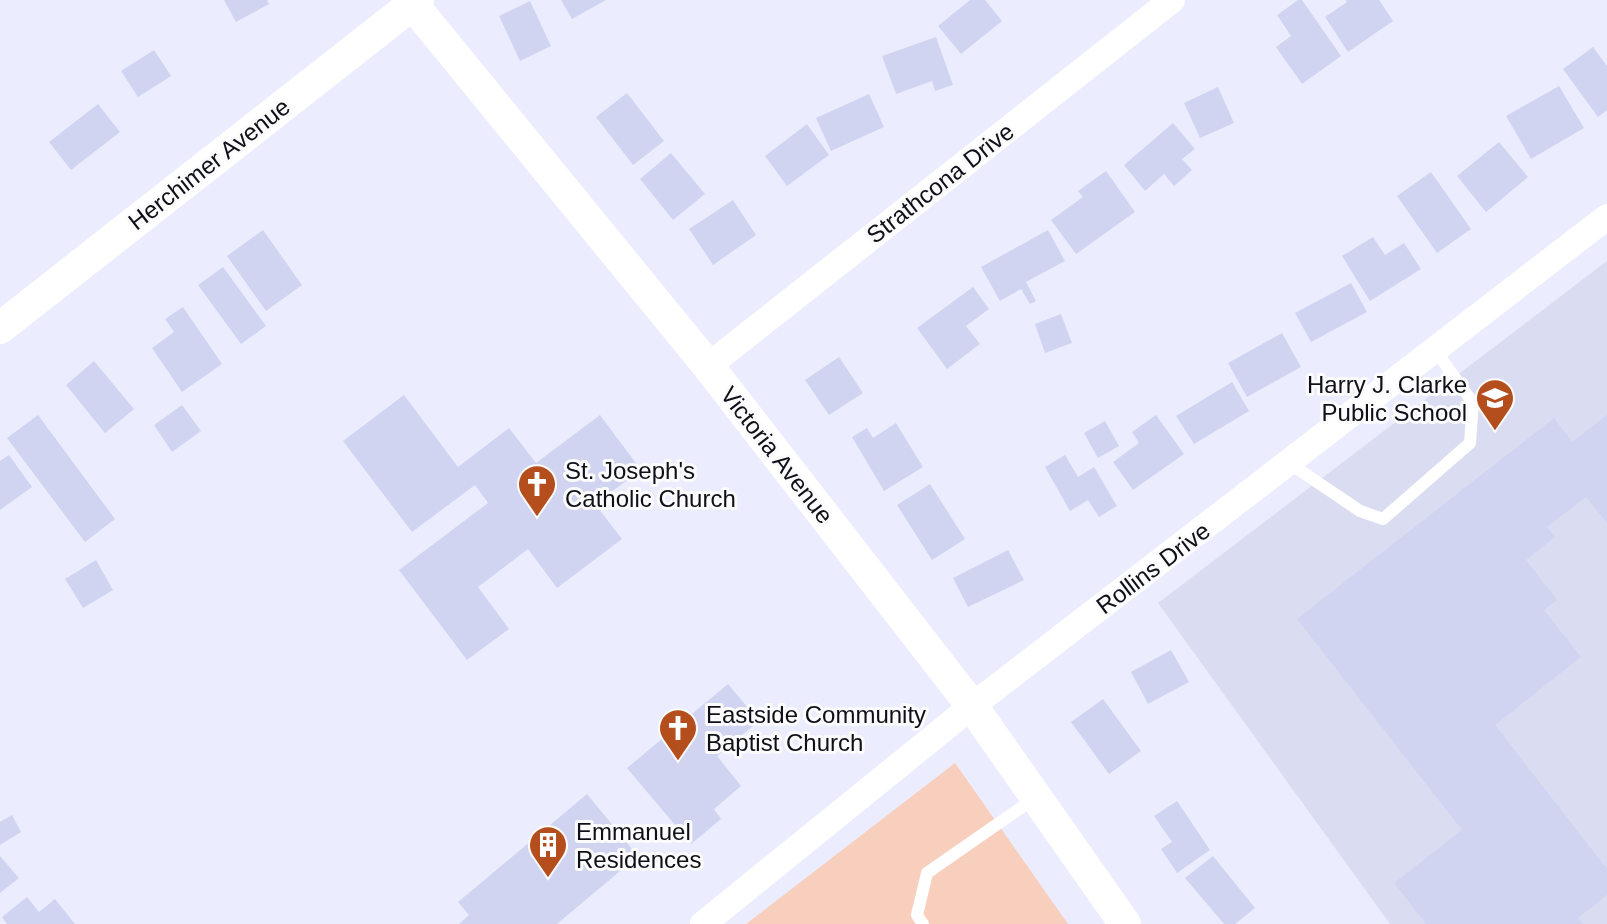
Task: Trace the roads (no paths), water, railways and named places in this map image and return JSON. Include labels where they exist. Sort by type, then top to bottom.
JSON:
[{"type":"street","name":"Strathcona Drive","points":[[708,366],[1172,0]]},
{"type":"street","name":"Victoria Avenue","points":[[414,1],[708,366],[972,706],[1125,924]]},
{"type":"street","name":"Herchimer Avenue","points":[[0,328],[414,1]]},
{"type":"street","name":"Rollins Drive","points":[[703,924],[972,706],[1607,217]]},
{"type":"lane","points":[[1289,463],[1360,511],[1383,519],[1470,443],[1473,403],[1435,350]]},
{"type":"lane","points":[[923,924],[917,915],[927,873],[1035,798]]},
{"type":"place","name":"Harry J. Clarke Public School","points":[[1495,432]]},
{"type":"place","name":"St. Joseph's Catholic Church","points":[[537,518]]},
{"type":"place","name":"Eastside Community Baptist Church","points":[[678,762]]},
{"type":"place","name":"Emmanuel Residences","points":[[548,879]]}]
